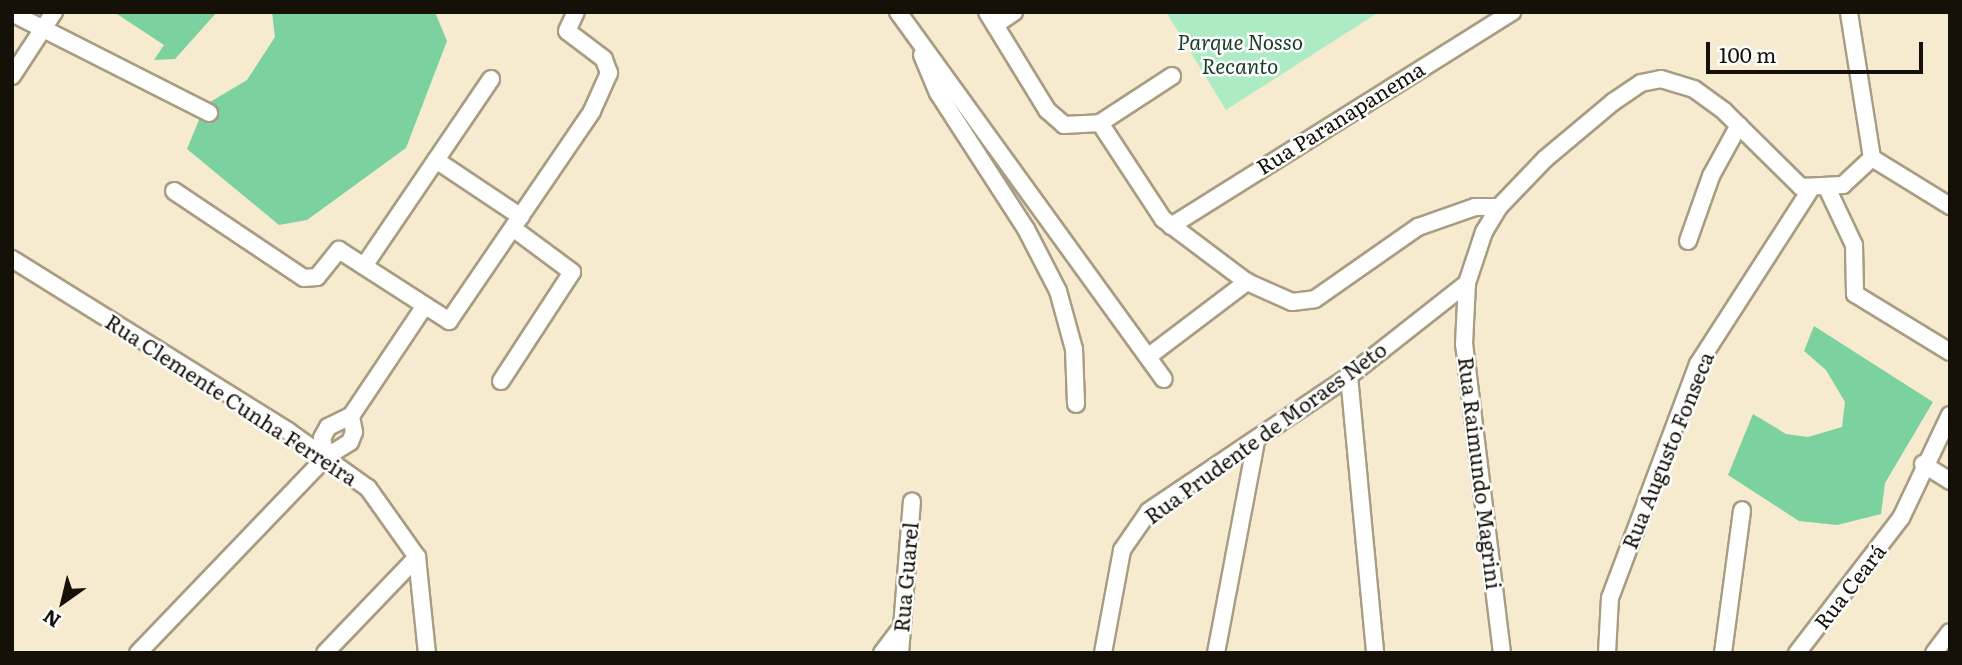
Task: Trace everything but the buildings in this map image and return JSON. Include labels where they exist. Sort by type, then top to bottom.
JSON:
[{"type":"street","points":[[12,76],[54,12]]},
{"type":"street","points":[[174,191],[304,278],[317,277],[339,250],[442,319],[454,318],[593,111],[609,73],[604,59],[567,31],[576,12]]},
{"type":"street","points":[[898,12],[1164,379]]},
{"type":"street","points":[[1014,12],[991,18],[1055,119],[1074,127],[1100,123],[1172,76]]},
{"type":"street","name":"Rua Paranapanema","points":[[1171,226],[1511,12]]},
{"type":"street","points":[[1849,12],[1872,158],[1950,206]]},
{"type":"street","points":[[12,13],[209,113]]},
{"type":"street","points":[[918,42],[938,93],[1026,229],[1058,291],[1074,349],[1076,404]]},
{"type":"street","points":[[364,266],[491,79]]},
{"type":"street","name":"Rua Raimundo Magrini","points":[[1502,653],[1470,414],[1466,283],[1499,207],[1545,159],[1640,83],[1678,81],[1739,125],[1792,181],[1810,190]]},
{"type":"street","points":[[1100,123],[1171,226],[1247,282],[1307,303],[1418,227],[1475,207],[1499,207]]},
{"type":"street","points":[[1688,241],[1712,176],[1739,125]]},
{"type":"street","points":[[1810,190],[1828,190],[1853,179],[1872,158]]},
{"type":"street","points":[[436,160],[518,223],[572,272],[501,381]]},
{"type":"street","name":"Rua Augusto Fonseca","points":[[1607,653],[1610,598],[1698,364],[1810,190]]},
{"type":"street","points":[[1828,190],[1854,245],[1855,294],[1950,352]]},
{"type":"street","name":"Rua Clemente Cunha Ferreira","points":[[12,259],[326,457],[368,488],[417,557],[427,653]]},
{"type":"street","points":[[1149,356],[1247,282]]},
{"type":"street","name":"Rua Prudente de Moraes Neto","points":[[1103,653],[1117,566],[1132,532],[1162,501],[1256,441],[1349,376],[1466,283]]},
{"type":"street","points":[[326,457],[322,438],[328,427],[351,416],[424,307]]},
{"type":"street","points":[[1349,376],[1375,653]]},
{"type":"street","name":"Rua Ceará","points":[[1797,653],[1901,518],[1923,464],[1950,415]]},
{"type":"street","points":[[138,653],[326,457],[350,442],[354,432],[351,416]]},
{"type":"street","points":[[1216,653],[1256,441]]},
{"type":"street","points":[[1923,464],[1950,481]]},
{"type":"street","name":"Rua Guarel","points":[[900,653],[898,632],[912,501]]},
{"type":"street","points":[[1723,653],[1742,510]]},
{"type":"street","points":[[325,653],[417,557]]},
{"type":"street","points":[[881,653],[898,632]]},
{"type":"street","points":[[1934,653],[1950,632]]},
{"type":"green space","points":[[114,12],[217,12],[175,59],[154,60],[164,45]]},
{"type":"green space","points":[[272,12],[435,12],[447,41],[406,148],[307,220],[279,225],[187,149],[205,105],[247,80],[275,37]]},
{"type":"green space","name":"Parque Nosso Recanto","points":[[1166,12],[1379,12],[1226,110]]},
{"type":"green space","points":[[1814,326],[1933,402],[1885,483],[1881,514],[1837,525],[1799,521],[1728,475],[1753,414],[1786,434],[1808,437],[1842,427],[1845,402],[1826,370],[1804,351]]}]
